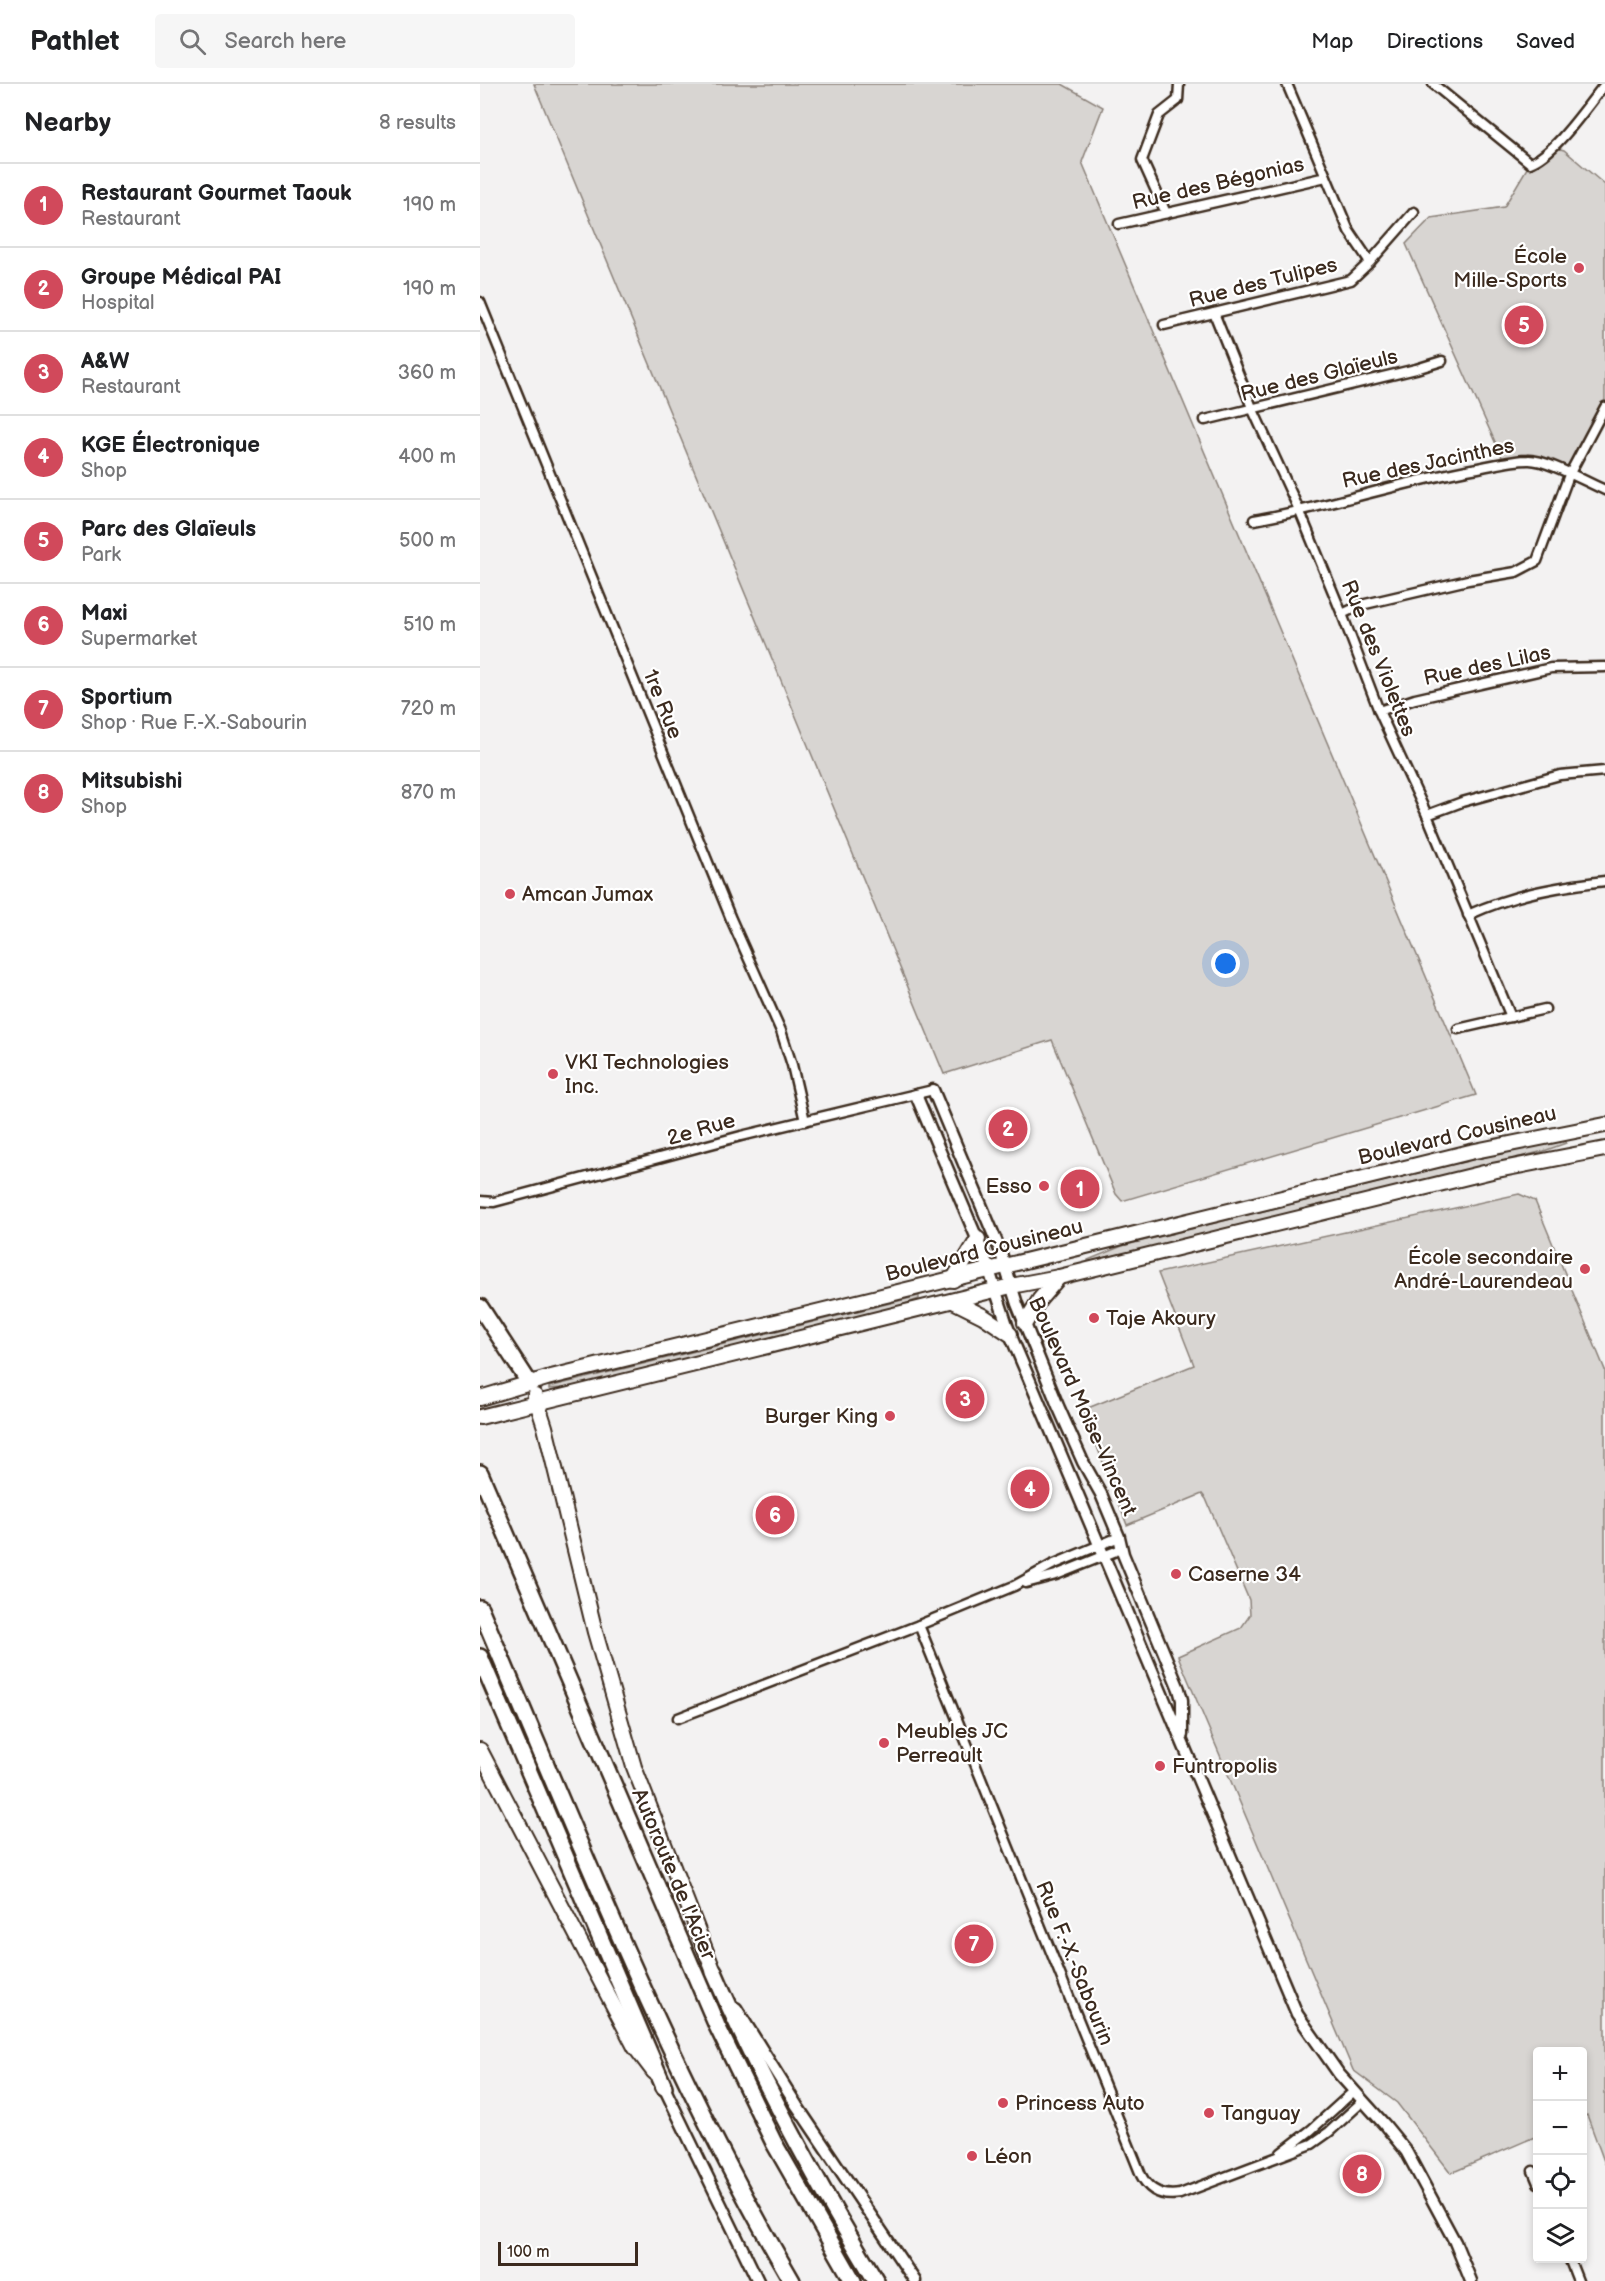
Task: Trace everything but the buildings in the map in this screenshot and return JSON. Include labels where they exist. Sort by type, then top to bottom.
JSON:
[{"type":"highway","points":[[480,1306],[530,1384]]},
{"type":"highway","name":"Autoroute de l'Acier","points":[[480,1473],[720,2034],[774,2143],[853,2281]]},
{"type":"highway","points":[[480,1608],[637,1976],[685,2081],[729,2170],[792,2281]]},
{"type":"highway","points":[[480,1657],[664,2086]]},
{"type":"highway","points":[[714,1972],[785,2121],[876,2281]]},
{"type":"main road","name":"Boulevard Cousineau","points":[[480,1398],[1504,1144],[1605,1125]]},
{"type":"main road","name":"Boulevard Cousineau","points":[[480,1417],[952,1300],[1059,1277],[1503,1168],[1605,1149]]},
{"type":"main road","points":[[953,1280],[978,1239]]},
{"type":"main road","points":[[1025,1323],[1040,1299],[1059,1277]]},
{"type":"main road","points":[[952,1300],[983,1316],[1010,1334]]},
{"type":"main road","points":[[530,1384],[537,1403],[595,1632],[631,1756],[714,1972]]},
{"type":"main road","points":[[480,1750],[635,2047],[664,2086]]},
{"type":"street","points":[[1166,213],[1142,160],[1159,115],[1178,100],[1179,84]]},
{"type":"street","points":[[1287,84],[1349,231],[1370,262]]},
{"type":"street","points":[[1433,84],[1530,163],[1540,159],[1553,147],[1605,84]]},
{"type":"street","name":"Rue des Bégonias","points":[[1119,224],[1326,177]]},
{"type":"street","name":"Rue des Tulipes","points":[[1164,325],[1351,280],[1414,212]]},
{"type":"street","name":"1re Rue","points":[[480,302],[731,919],[782,1034],[795,1073],[805,1121]]},
{"type":"street","name":"Rue des Violettes","points":[[1214,313],[1253,410],[1300,512],[1379,711],[1427,815],[1511,1017]]},
{"type":"street","name":"Rue des Glaïeuls","points":[[1204,420],[1253,410],[1442,361]]},
{"type":"street","points":[[1342,614],[1361,605],[1468,580],[1516,572],[1537,561],[1569,475],[1605,407]]},
{"type":"street","name":"Rue des Jacinthes","points":[[1254,520],[1300,512],[1387,488],[1462,471],[1529,460],[1548,463],[1569,475],[1605,490]]},
{"type":"street","name":"Rue des Lilas","points":[[1379,711],[1415,699],[1551,668],[1605,667]]},
{"type":"street","points":[[1427,815],[1462,802],[1560,775],[1605,771]]},
{"type":"street","points":[[1468,915],[1494,903],[1550,887],[1605,881]]},
{"type":"street","points":[[1458,1029],[1545,1009]]},
{"type":"street","name":"2e Rue","points":[[480,1201],[494,1202],[933,1090]]},
{"type":"street","name":"Boulevard Moïse-Vincent","points":[[933,1090],[1080,1457],[1099,1489],[1119,1537],[1121,1549],[1179,1689],[1183,1742]]},
{"type":"street","name":"Boulevard Moïse-Vincent","points":[[916,1095],[978,1239],[1010,1334],[1298,2014],[1329,2060],[1392,2132],[1418,2172],[1455,2242],[1471,2281]]},
{"type":"street","points":[[678,1718],[1014,1586],[1056,1575],[1101,1551],[1119,1537]]},
{"type":"street","points":[[1101,1551],[1121,1549]]},
{"type":"street","name":"Rue F.-X.-Sabourin","points":[[919,1624],[1145,2182],[1159,2193],[1179,2194],[1307,2147],[1363,2101]]},
{"type":"street","points":[[714,1972],[797,2106],[915,2281]]},
{"type":"street","points":[[664,2086],[758,2281]]},
{"type":"street","name":"Rue F.-X.-Sabourin","points":[[1275,2157],[1311,2130],[1354,2091]]},
{"type":"street","points":[[1571,2263],[1578,2281]]},
{"type":"shaded area","points":[[534,84],[1062,84],[1103,107],[1082,162],[1476,1095],[1122,1201],[1116,1194],[1052,1040],[944,1074]]},
{"type":"shaded area","points":[[1553,147],[1564,150],[1605,185],[1605,407],[1569,475],[1548,463],[1505,464],[1406,244],[1431,218],[1504,207],[1530,163]]},
{"type":"shaded area","points":[[1565,1139],[1566,1143],[1544,1151],[1088,1262],[1088,1260],[1122,1246]]},
{"type":"shaded area","points":[[1519,1194],[1535,1201],[1605,1370],[1605,2164],[1587,2115],[1587,2047],[1533,2047],[1533,2138],[1451,2173],[1397,2103],[1353,2070],[1178,1656],[1241,1628],[1250,1615],[1249,1600],[1202,1494],[1127,1525],[1083,1410],[1194,1365],[1158,1273]]},
{"type":"shaded area","points":[[919,1296],[919,1299],[890,1309],[575,1387],[549,1389],[549,1387]]},
{"type":"place","name":"École Mille-Sports","points":[[1579,268]]},
{"type":"place","name":"Parc des Glaïeuls","points":[[1524,325]]},
{"type":"place","name":"Amcan Jumax","points":[[510,894]]},
{"type":"place","name":"VKI Technologies Inc.","points":[[553,1074]]},
{"type":"place","name":"Groupe Médical PAI","points":[[1008,1129]]},
{"type":"place","name":"Esso","points":[[1044,1186]]},
{"type":"place","name":"Restaurant Gourmet Taouk","points":[[1080,1189]]},
{"type":"place","name":"École secondaire André-Laurendeau","points":[[1585,1269]]},
{"type":"place","name":"Taje Akoury","points":[[1094,1318]]},
{"type":"place","name":"A&W","points":[[965,1399]]},
{"type":"place","name":"Burger King","points":[[890,1416]]},
{"type":"place","name":"KGE Électronique","points":[[1030,1489]]},
{"type":"place","name":"Maxi","points":[[775,1515]]},
{"type":"place","name":"Caserne 34","points":[[1176,1574]]},
{"type":"place","name":"Meubles JC Perreault","points":[[884,1743]]},
{"type":"place","name":"Funtropolis","points":[[1160,1766]]},
{"type":"place","name":"Sportium","points":[[974,1944]]},
{"type":"place","name":"Princess Auto","points":[[1003,2103]]},
{"type":"place","name":"Tanguay","points":[[1209,2113]]},
{"type":"place","name":"Léon","points":[[972,2156]]},
{"type":"place","name":"Mitsubishi","points":[[1362,2174]]}]
